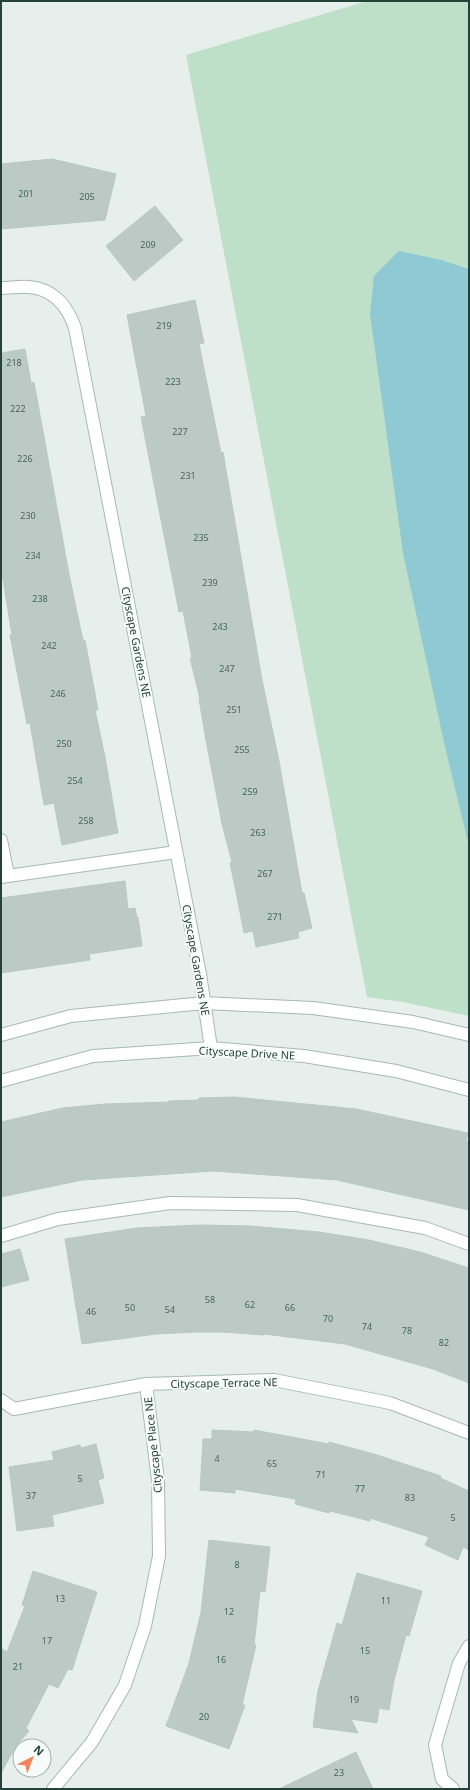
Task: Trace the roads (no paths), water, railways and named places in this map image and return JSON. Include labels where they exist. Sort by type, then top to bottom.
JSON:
[{"type":"street","name":"Cityscape Gardens NE","points":[[1,288],[30,287],[50,293],[62,302],[70,314],[75,328],[200,974],[211,1048]]},
{"type":"street","points":[[1,840],[4,876],[176,852]]},
{"type":"street","points":[[1,1035],[71,1016],[204,1003],[313,1008],[413,1022],[469,1035]]},
{"type":"street","name":"Cityscape Drive NE","points":[[1,1081],[93,1056],[211,1048],[304,1056],[388,1070],[469,1090]]},
{"type":"street","points":[[1,1236],[58,1219],[170,1203],[297,1205],[425,1228],[469,1244]]},
{"type":"street","name":"Cityscape Terrace NE","points":[[1,1400],[14,1409],[146,1384],[274,1380],[390,1403],[469,1433]]},
{"type":"street","name":"Cityscape Place NE","points":[[53,1789],[92,1742],[126,1685],[145,1626],[159,1556],[158,1480],[146,1384]]},
{"type":"street","points":[[453,1789],[442,1779],[435,1745],[459,1663],[469,1646]]},
{"type":"water","points":[[399,251],[441,260],[469,269],[469,846],[445,747],[403,553],[370,314],[374,276]]}]
